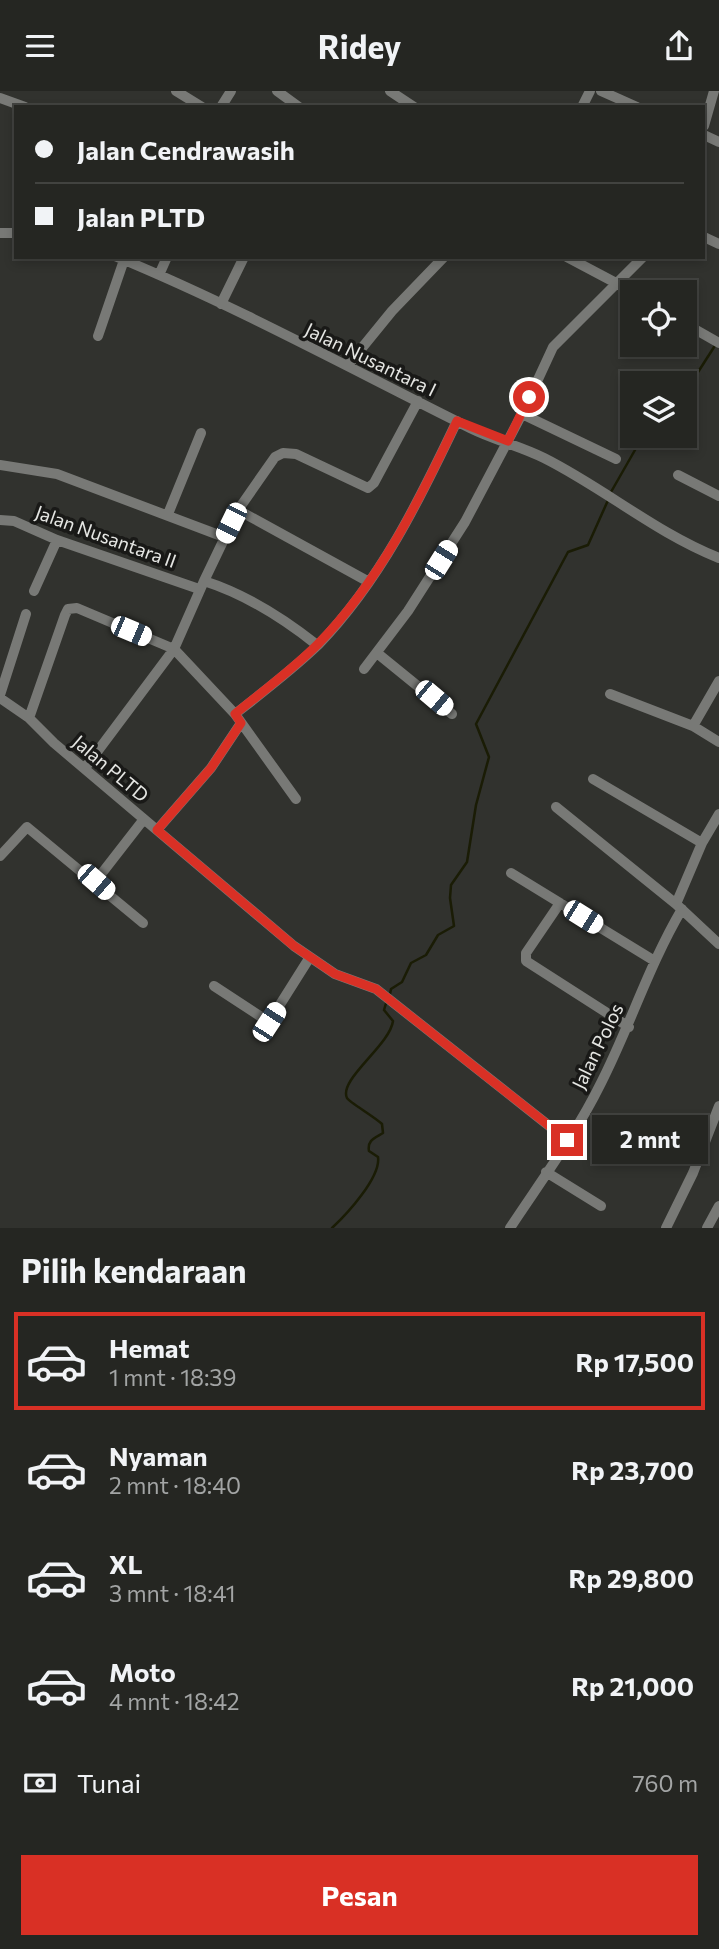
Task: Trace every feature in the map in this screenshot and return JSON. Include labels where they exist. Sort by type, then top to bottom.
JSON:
[{"type":"street","points":[[176,91],[198,105]]},
{"type":"street","points":[[277,91],[296,105]]},
{"type":"street","points":[[390,91],[411,105]]},
{"type":"street","points":[[601,91],[632,105]]},
{"type":"street","points":[[705,122],[714,91]]},
{"type":"street","points":[[0,98],[19,105]]},
{"type":"street","points":[[181,105],[189,100]]},
{"type":"street","points":[[97,337],[121,259]]},
{"type":"street","name":"Jalan Nusantara I","points":[[121,259],[348,365],[457,421],[547,459],[696,549],[719,558]]},
{"type":"street","points":[[159,275],[166,259]]},
{"type":"street","points":[[221,304],[243,259]]},
{"type":"street","points":[[348,365],[391,311],[442,259]]},
{"type":"street","points":[[571,259],[620,284]]},
{"type":"street","points":[[364,669],[465,522],[522,414],[553,347],[641,259]]},
{"type":"street","points":[[697,331],[719,343]]},
{"type":"street","points":[[85,768],[174,649],[238,510],[270,461],[283,453],[296,454],[363,487],[371,486],[418,401]]},
{"type":"street","points":[[522,414],[616,459]]},
{"type":"street","points":[[157,830],[211,768],[238,718],[317,645],[369,582],[411,515],[457,421]]},
{"type":"street","points":[[167,514],[201,433]]},
{"type":"street","points":[[0,465],[58,474],[225,537]]},
{"type":"street","points":[[678,475],[719,496]]},
{"type":"street","points":[[238,510],[369,582]]},
{"type":"street","name":"Jalan Nusantara II","points":[[0,520],[14,521],[57,540],[251,601],[292,625],[317,645]]},
{"type":"street","points":[[34,591],[57,540]]},
{"type":"street","points":[[29,718],[68,609],[88,612],[174,649],[238,718],[296,799]]},
{"type":"street","points":[[0,697],[26,614]]},
{"type":"street","points":[[377,653],[452,713]]},
{"type":"street","points":[[693,726],[719,681]]},
{"type":"street","points":[[610,694],[693,726],[719,742]]},
{"type":"street","name":"Jalan PLTD","points":[[0,697],[29,718],[144,819],[310,957],[335,974],[376,989],[567,1140]]},
{"type":"street","points":[[593,779],[702,843]]},
{"type":"street","points":[[556,807],[679,907],[719,944]]},
{"type":"street","name":"Jalan Polos","points":[[510,1228],[599,1087],[629,1027],[653,960],[679,907],[702,843],[719,814]]},
{"type":"street","points":[[96,882],[144,819]]},
{"type":"street","points":[[0,856],[27,827],[143,923]]},
{"type":"street","points":[[511,873],[653,960]]},
{"type":"street","points":[[560,903],[526,953],[526,961],[629,1027]]},
{"type":"street","points":[[214,986],[269,1022],[310,957]]},
{"type":"street","points":[[666,1228],[693,1173],[719,1106]]},
{"type":"street","points":[[547,1172],[601,1206]]},
{"type":"street","points":[[707,1228],[719,1206]]},
{"type":"waterway","points":[[697,374],[716,344]]},
{"type":"waterway","points":[[611,492],[636,448]]},
{"type":"waterway","points":[[390,994],[391,989],[402,982],[411,963],[426,955],[438,935],[454,926],[451,885],[467,862],[476,805],[489,757],[476,724],[568,552],[588,545],[609,498]]},
{"type":"waterway","points":[[332,1228],[362,1195],[378,1165],[378,1157],[369,1151],[369,1144],[383,1133],[382,1124],[349,1100],[346,1091],[357,1072],[390,1030],[393,1021],[384,1010],[387,1000]]},
{"type":"route","points":[[529,397],[508,441],[474,430],[457,421],[416,505],[369,582],[317,645],[235,714],[241,723],[211,768],[157,830],[294,946],[335,974],[376,989],[567,1140]]}]
